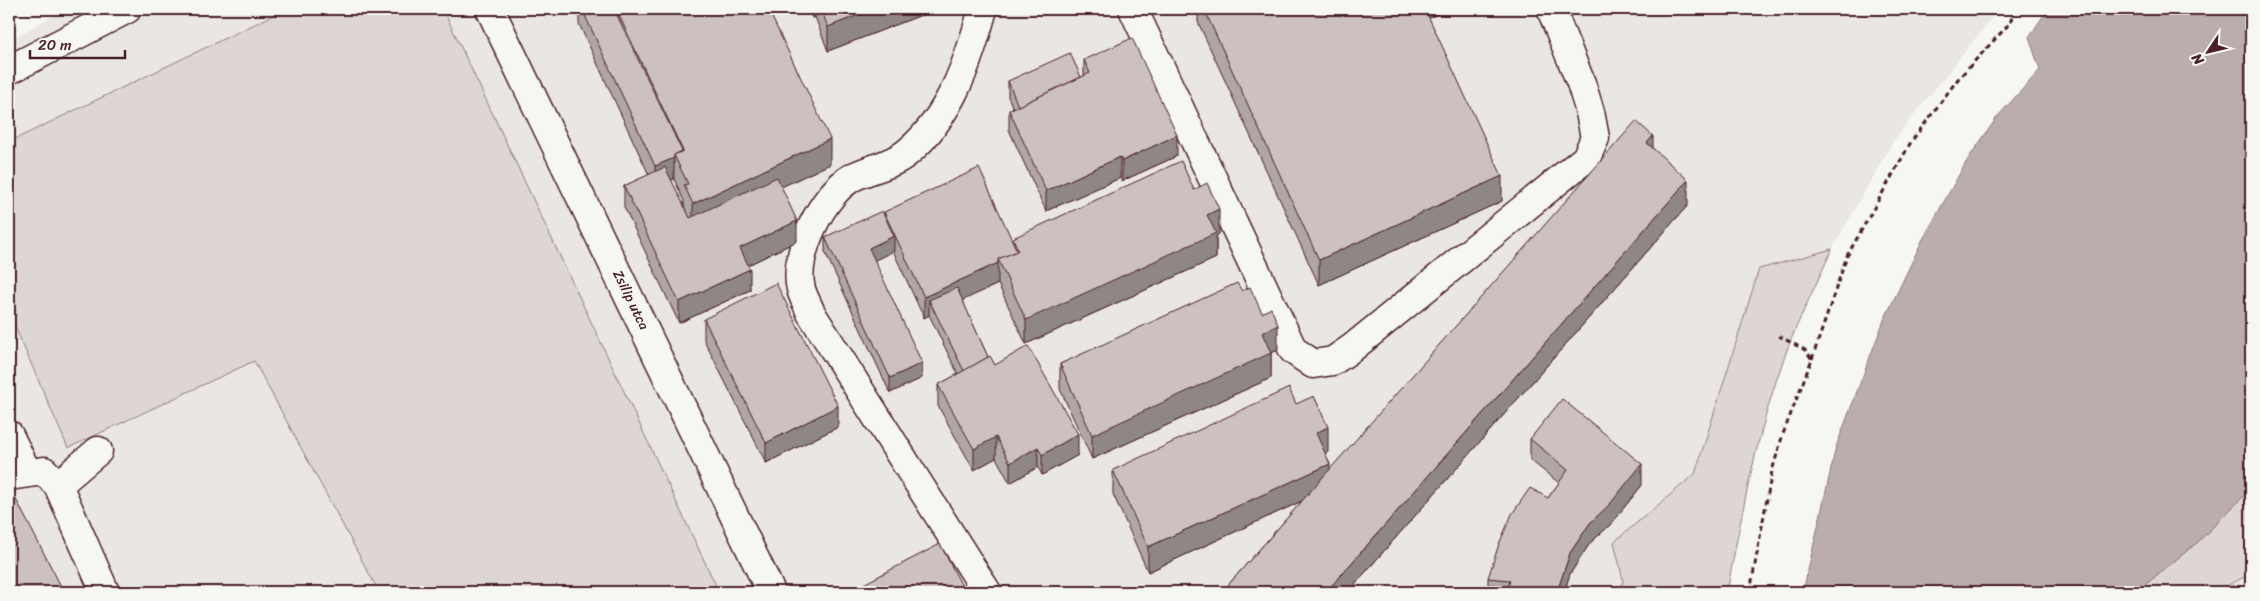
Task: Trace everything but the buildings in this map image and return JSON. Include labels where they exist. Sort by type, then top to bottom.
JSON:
[{"type":"street","name":"Zsilip utca","points":[[490,9],[771,592]]},
{"type":"street","points":[[982,9],[973,44],[956,89],[935,122],[908,152],[852,177],[830,195],[812,228],[801,263],[801,288],[812,313],[987,592]]},
{"type":"street","points":[[1133,9],[1293,350],[1314,364],[1333,361],[1352,348],[1586,158],[1595,138],[1590,112],[1581,83],[1552,9]]},
{"type":"street","points":[[9,70],[118,11]]},
{"type":"street","points":[[9,435],[18,474],[44,472],[58,485],[105,592]]},
{"type":"street","points":[[58,485],[98,451]]},
{"type":"path","points":[[1750,592],[1772,471],[1783,434],[1812,359],[1847,256],[1911,142],[1958,79],[2010,23],[2013,14],[2009,9]]},
{"type":"path","points":[[1779,336],[1806,350],[1812,359]]},
{"type":"shaded area","points":[[64,9],[1989,9],[1995,14],[1894,140],[1832,249],[1759,269],[1695,474],[1614,542],[1623,580],[1620,592],[9,592],[9,41]]},
{"type":"shaded area","points":[[286,9],[443,9],[719,592],[379,592],[254,361],[68,448],[9,313],[9,142]]},
{"type":"shaded area","points":[[2048,9],[2251,9],[2251,489],[2199,541],[2136,592],[1803,592],[1836,447],[1884,320],[1923,239],[1968,159],[1998,116],[2040,70],[2029,37]]},
{"type":"shaded area","points":[[1832,249],[1792,337],[1777,379],[1759,439],[1727,592],[1620,592],[1623,580],[1614,542],[1695,474],[1759,269]]},
{"type":"shaded area","points":[[2251,489],[2251,574],[2213,592],[2136,592],[2199,541]]},
{"type":"shaded area","points":[[2251,574],[2251,592],[2213,592]]}]
